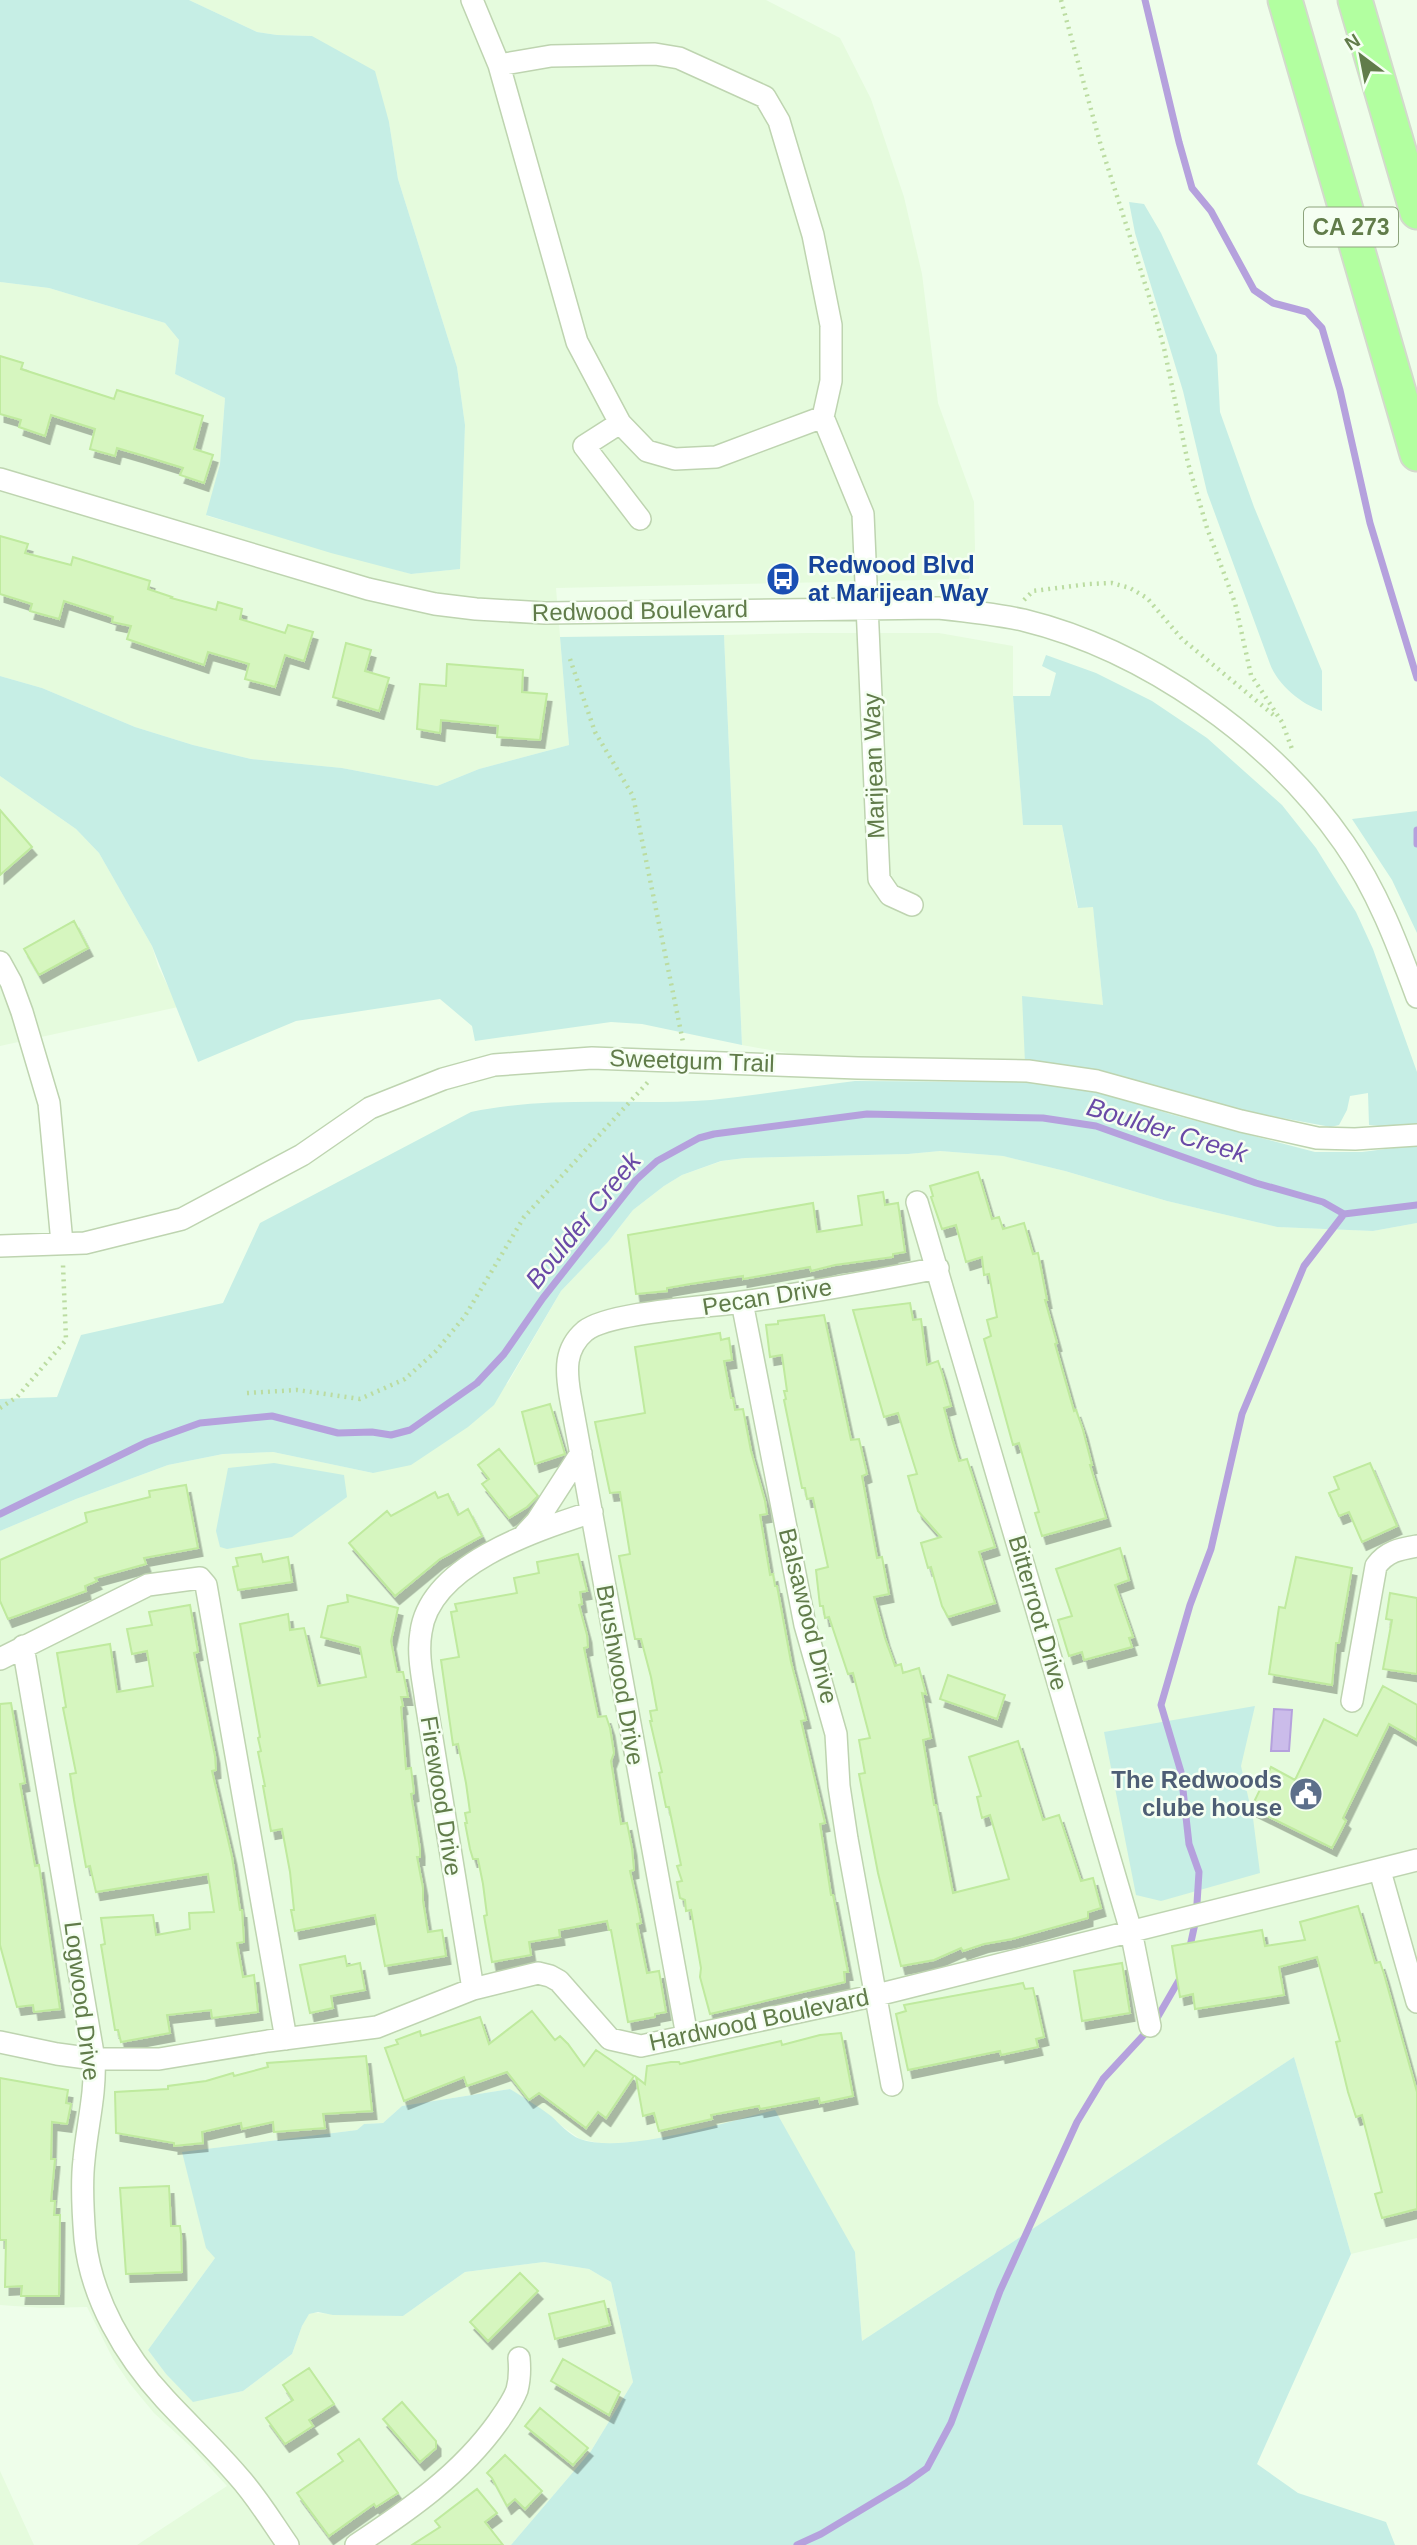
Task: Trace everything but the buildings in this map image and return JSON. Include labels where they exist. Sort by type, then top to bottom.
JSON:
[{"type":"main road","name":"CA 273","points":[[1285,0],[1417,454]]},
{"type":"main road","name":"CA 273","points":[[1355,0],[1417,212]]},
{"type":"street","points":[[472,0],[499,65],[577,342],[620,422],[647,451],[675,459],[716,457],[823,417],[831,381],[831,325],[813,235],[779,121],[765,97],[679,58],[655,54],[551,56],[499,65]]},
{"type":"street","name":"Marijean Way","points":[[823,417],[863,514],[879,879],[890,895],[912,905]]},
{"type":"street","points":[[620,422],[584,446],[640,519]]},
{"type":"street","name":"Redwood Boulevard","points":[[0,479],[368,589],[435,604],[545,613],[938,608],[1006,617],[1086,641],[1138,665],[1220,716],[1273,762],[1318,810],[1344,843],[1368,881],[1398,945],[1417,997]]},
{"type":"street","points":[[0,962],[22,1012],[49,1102],[62,1243]]},
{"type":"street","name":"Sweetgum Trail","points":[[0,1246],[85,1243],[182,1219],[302,1155],[370,1108],[443,1079],[494,1065],[593,1058],[1028,1071],[1097,1081],[1241,1121],[1317,1138],[1354,1139],[1417,1135]]},
{"type":"street","name":"Bitterroot Drive","points":[[917,1202],[1131,1931],[1150,2026]]},
{"type":"street","name":"Pecan Drive","points":[[596,1324],[609,1319],[742,1302],[938,1268]]},
{"type":"street","name":"Balsawood Drive","points":[[742,1302],[805,1625],[836,1734],[839,1786],[845,1825],[892,2085]]},
{"type":"street","name":"Brushwood Drive","points":[[596,1324],[578,1339],[566,1365],[620,1680],[687,2036]]},
{"type":"street","points":[[523,1536],[537,1521],[581,1453]]},
{"type":"street","points":[[523,1536],[593,1512]]},
{"type":"street","name":"Firewood Drive","points":[[473,1989],[420,1654],[421,1632],[432,1605],[443,1589],[467,1566],[523,1536]]},
{"type":"street","points":[[1352,1701],[1376,1566],[1394,1550],[1417,1546]]},
{"type":"street","points":[[0,1659],[148,1586],[200,1578],[209,1596],[286,2039]]},
{"type":"street","name":"Logwood Drive","points":[[23,1646],[94,2059],[95,2081],[83,2161],[83,2199],[85,2241],[95,2284],[124,2344],[151,2383],[239,2477],[288,2545]]},
{"type":"street","name":"Hardwood Boulevard","points":[[0,2042],[94,2059],[159,2059],[377,2027],[473,1989],[538,1973],[550,1976],[566,1988],[610,2039],[641,2046],[877,1995],[1417,1860]]},
{"type":"street","points":[[1380,1871],[1417,2002]]},
{"type":"street","points":[[356,2545],[420,2501],[477,2449],[506,2411],[517,2391],[519,2358]]},
{"type":"path","points":[[1061,0],[1101,146],[1158,326],[1188,463],[1207,528],[1235,603],[1251,675],[1282,722],[1296,761]]},
{"type":"path","points":[[1006,617],[1033,592],[1112,583],[1130,588],[1147,598],[1182,639],[1282,722]]},
{"type":"path","points":[[247,1392],[297,1390],[360,1399],[405,1379],[436,1351],[465,1316],[524,1217],[677,1060],[666,950],[633,796],[595,732],[570,659]]},
{"type":"path","points":[[0,1408],[17,1397],[66,1340],[62,1243]]},
{"type":"shaded area","points":[[0,0],[189,0],[257,32],[312,36],[375,71],[389,122],[398,179],[457,367],[465,425],[460,569],[411,574],[206,515],[220,464],[225,398],[175,374],[179,340],[165,323],[49,288],[0,282]]},
{"type":"shaded area","points":[[189,0],[766,0],[840,38],[871,99],[904,197],[922,274],[938,403],[974,502],[975,550],[969,579],[556,588],[569,745],[479,769],[437,786],[342,768],[251,759],[193,745],[135,727],[42,688],[0,676],[0,282],[49,288],[165,323],[179,340],[175,374],[225,398],[220,464],[207,516],[411,574],[459,569],[465,425],[457,367],[398,179],[389,122],[312,36],[257,32]]},
{"type":"shaded area","points":[[1129,202],[1144,204],[1161,233],[1217,355],[1220,412],[1254,507],[1322,671],[1322,711],[1291,693],[1270,664],[1207,492],[1183,391],[1135,233]]},
{"type":"shaded area","points":[[939,633],[1013,646],[1013,696],[1023,825],[1062,825],[1077,907],[1093,906],[1103,1005],[1025,1063],[810,1057],[742,1045],[724,635]]},
{"type":"shaded area","points":[[724,635],[742,1045],[642,1024],[611,1022],[475,1041],[472,1026],[440,999],[296,1021],[198,1062],[152,946],[99,853],[76,829],[0,776],[0,676],[42,688],[135,727],[193,745],[251,759],[342,768],[437,786],[479,769],[569,745],[560,637]]},
{"type":"shaded area","points":[[1046,655],[1096,673],[1152,701],[1207,738],[1282,805],[1316,848],[1356,912],[1373,949],[1417,1072],[1417,1125],[1369,1125],[1368,1093],[1350,1096],[1347,1110],[1339,1125],[1331,1127],[1249,1112],[1090,1070],[1025,1063],[1022,996],[1103,1005],[1093,907],[1078,908],[1062,825],[1023,825],[1013,696],[1050,696],[1056,673],[1042,666]]},
{"type":"shaded area","points":[[0,776],[76,829],[99,853],[152,946],[158,966],[178,1007],[0,1046]]},
{"type":"shaded area","points":[[1417,811],[1417,933],[1392,880],[1352,819]]},
{"type":"shaded area","points":[[855,1081],[1032,1082],[1091,1089],[1170,1114],[1315,1152],[1362,1152],[1417,1145],[1417,1223],[1373,1231],[1277,1227],[1167,1201],[1003,1156],[940,1151],[721,1161],[682,1175],[633,1210],[608,1242],[561,1291],[494,1405],[468,1427],[411,1465],[373,1473],[273,1452],[223,1454],[168,1465],[0,1531],[0,1399],[57,1397],[81,1335],[223,1303],[260,1223],[471,1112],[560,1102],[711,1100]]},
{"type":"shaded area","points":[[940,1151],[1003,1156],[1167,1201],[1277,1227],[1373,1231],[1417,1223],[1417,2238],[1351,2254],[1294,2057],[862,2341],[855,2252],[645,2141],[604,2144],[580,2139],[510,2089],[402,2106],[383,2123],[364,2124],[357,2130],[183,2152],[215,2258],[148,2350],[166,2374],[193,2401],[243,2391],[292,2354],[308,2314],[403,2316],[465,2272],[544,2262],[589,2269],[611,2282],[633,2382],[591,2451],[511,2545],[137,2545],[227,2486],[190,2446],[154,2413],[130,2384],[113,2359],[87,2307],[0,2305],[0,1531],[168,1465],[223,1454],[273,1452],[373,1473],[508,1383],[561,1291],[608,1242],[633,1210],[682,1175],[722,1161],[745,1158]]},
{"type":"shaded area","points":[[274,1463],[344,1475],[347,1497],[292,1537],[227,1549],[220,1547],[216,1531],[228,1468]]},
{"type":"shaded area","points":[[1255,1706],[1241,1766],[1253,1818],[1260,1873],[1161,1901],[1136,1895],[1104,1732]]},
{"type":"shaded area","points":[[1274,1709],[1292,1710],[1289,1751],[1271,1751]]},
{"type":"shaded area","points":[[1294,2057],[1351,2254],[1257,2464],[1298,2493],[1386,2522],[1395,2545],[511,2545],[591,2451],[633,2382],[611,2282],[589,2269],[544,2262],[465,2272],[403,2316],[333,2315],[318,2312],[309,2314],[292,2354],[243,2391],[193,2402],[148,2350],[215,2258],[206,2248],[182,2152],[357,2130],[364,2124],[383,2123],[402,2106],[510,2089],[546,2112],[576,2137],[599,2143],[622,2143],[676,2135],[775,2110],[855,2252],[862,2341]]},
{"type":"shaded area","points":[[0,2471],[34,2545],[0,2545]]},
{"type":"waterway","points":[[1145,0],[1192,188],[1211,211],[1254,290],[1273,303],[1307,312],[1322,328],[1340,390],[1370,523],[1417,678]]},
{"type":"waterway","points":[[1417,830],[1417,844]]},
{"type":"waterway","name":"Boulder Creek","points":[[0,1514],[147,1442],[200,1423],[272,1416],[338,1433],[372,1432],[391,1435],[410,1430],[477,1383],[504,1354],[543,1298],[636,1180],[657,1161],[699,1138],[714,1134],[867,1114],[1043,1118],[1096,1126],[1256,1183],[1323,1202],[1344,1214],[1417,1205]]},
{"type":"waterway","points":[[1189,1951],[1196,1919],[1199,1872],[1189,1844],[1181,1772],[1161,1705],[1190,1605],[1211,1549],[1242,1414],[1304,1266],[1344,1214]]},
{"type":"waterway","points":[[797,2545],[821,2534],[927,2468],[951,2423],[1000,2291],[1077,2122],[1103,2079],[1153,2025],[1182,1975]]},
{"type":"place","name":"Redwood Blvd at Marijean Way","points":[[783,579]]},
{"type":"place","name":"The Redwoods clube house","points":[[1306,1794]]}]
